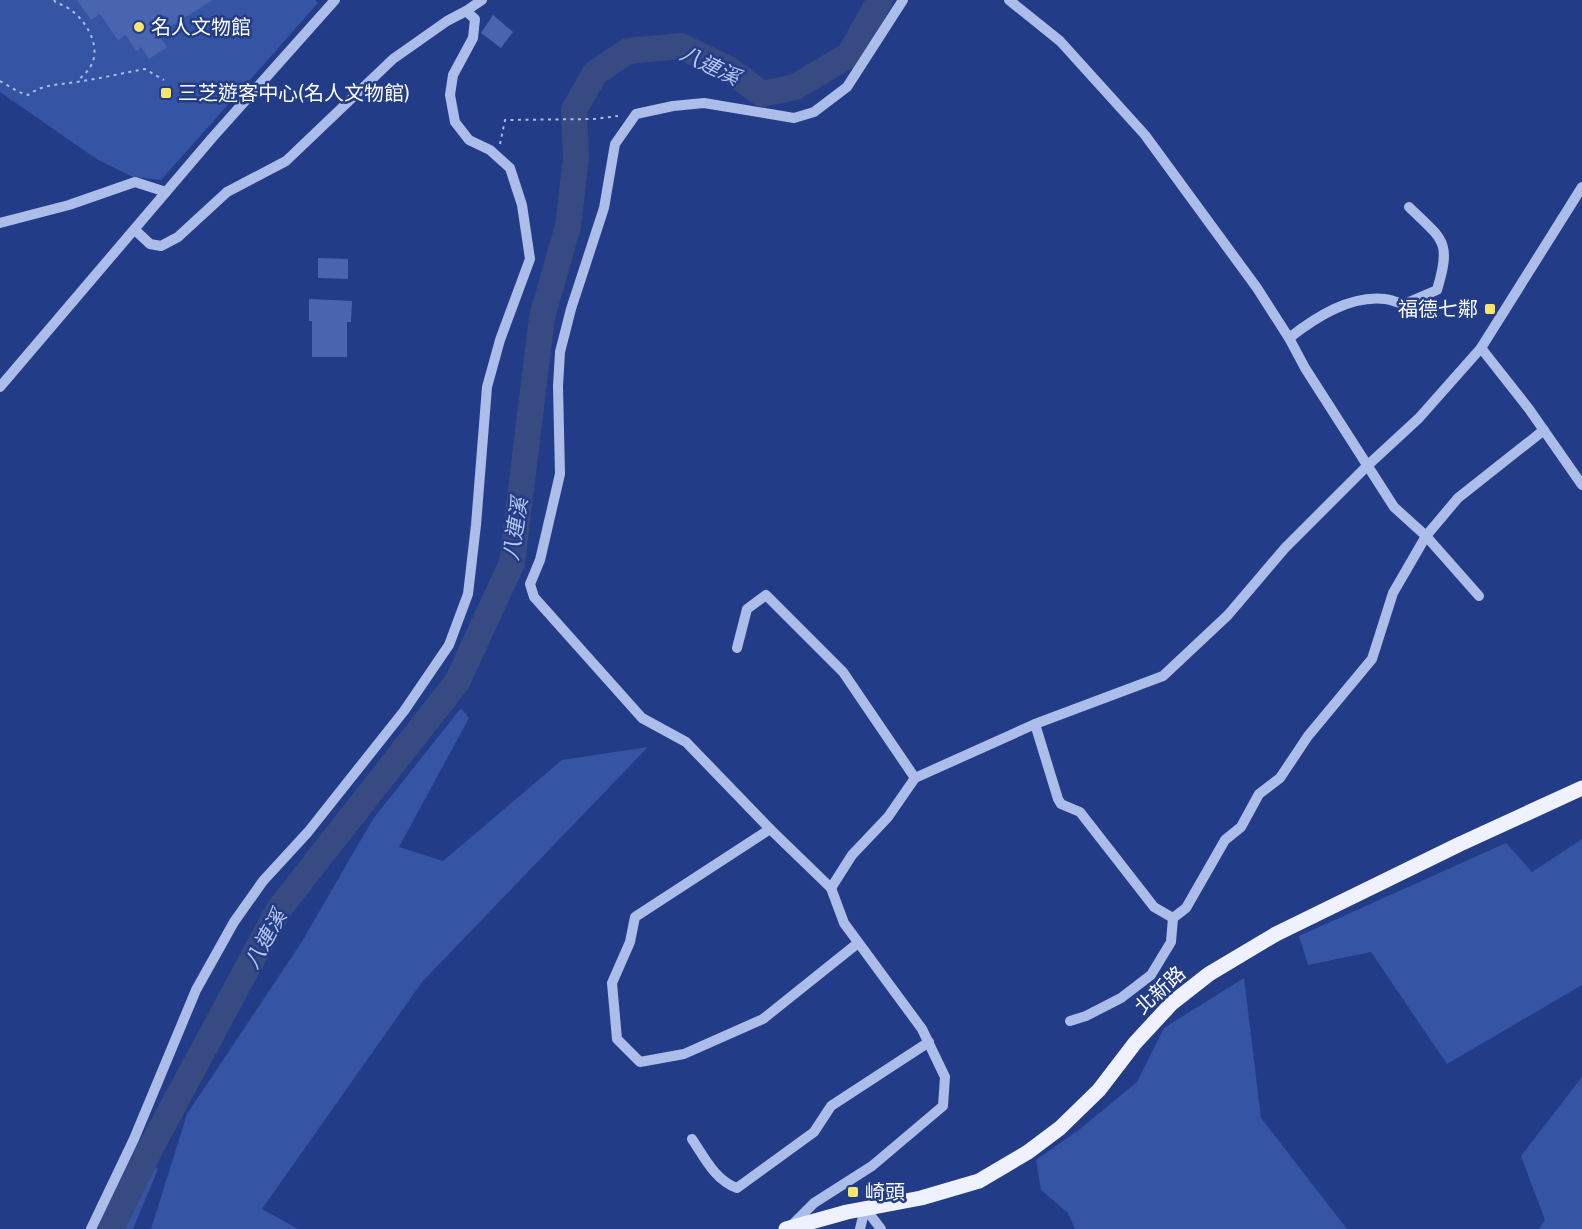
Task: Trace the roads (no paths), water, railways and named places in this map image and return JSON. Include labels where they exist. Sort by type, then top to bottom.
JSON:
[{"type":"main road","name":"北新路","points":[[788,1228],[865,1208],[921,1198],[979,1181],[1028,1152],[1060,1128],[1099,1090],[1135,1043],[1172,1003],[1209,974],[1276,934],[1460,844],[1582,788]]},
{"type":"street","points":[[0,387],[166,192],[335,0]]},
{"type":"street","points":[[135,230],[150,244],[161,246],[178,237],[226,192],[286,161],[393,59],[447,21],[466,12],[482,0]]},
{"type":"street","points":[[788,1228],[814,1203],[872,1166],[943,1106],[945,1077],[922,1029],[844,923],[831,888],[686,742],[642,718],[534,597],[530,584],[540,560],[561,474],[558,386],[560,352],[570,309],[604,208],[615,144],[636,114],[674,106],[704,103],[794,118],[814,112],[847,87],[903,0]]},
{"type":"street","points":[[1009,0],[1060,41],[1145,135],[1257,288],[1394,507],[1426,536],[1479,596]]},
{"type":"street","points":[[92,1229],[134,1139],[196,990],[234,922],[263,881],[308,832],[404,711],[449,645],[468,594],[487,387],[500,340],[530,259],[522,205],[510,168],[495,154],[469,140],[455,122],[450,95],[453,75],[473,38],[476,19],[466,12]]},
{"type":"street","points":[[0,223],[69,204],[135,182],[166,192]]},
{"type":"street","points":[[831,888],[852,855],[888,817],[915,777],[1035,724],[1163,676],[1228,615],[1285,548],[1419,418],[1481,348],[1582,187]]},
{"type":"street","points":[[1289,338],[1314,318],[1359,300],[1386,299],[1404,304],[1437,290],[1445,264],[1440,236],[1409,207]]},
{"type":"street","points":[[1481,348],[1529,409],[1580,483]]},
{"type":"street","points":[[1070,1021],[1086,1016],[1121,998],[1151,975],[1171,942],[1173,918],[1186,908],[1225,840],[1241,827],[1259,794],[1280,778],[1308,736],[1372,659],[1393,593],[1426,536],[1458,498],[1544,430]]},
{"type":"street","points":[[737,648],[747,609],[766,595],[843,672],[915,777]]},
{"type":"street","points":[[1035,724],[1061,804],[1080,812],[1154,908],[1173,918]]},
{"type":"street","points":[[770,829],[636,917],[630,942],[612,982],[617,1039],[640,1062],[684,1054],[763,1019],[858,943]]},
{"type":"street","points":[[692,1139],[710,1167],[727,1185],[736,1188],[814,1132],[831,1106],[929,1042]]},
{"type":"street","points":[[860,1229],[865,1208]]},
{"type":"street","points":[[865,1208],[881,1229]]},
{"type":"waterway","name":"八連溪","points":[[111,1229],[150,1149],[279,909],[457,682],[512,563],[542,317],[568,226],[576,158],[574,110],[595,73],[628,51],[681,46],[728,69],[762,94],[795,87],[849,55],[880,0]]},
{"type":"place","name":"名人文物館","points":[[139,27]]},
{"type":"place","name":"三芝遊客中心(名人文物館)","points":[[166,93]]},
{"type":"place","name":"福德七鄰","points":[[1490,309]]},
{"type":"place","name":"崎頭","points":[[853,1192]]}]
